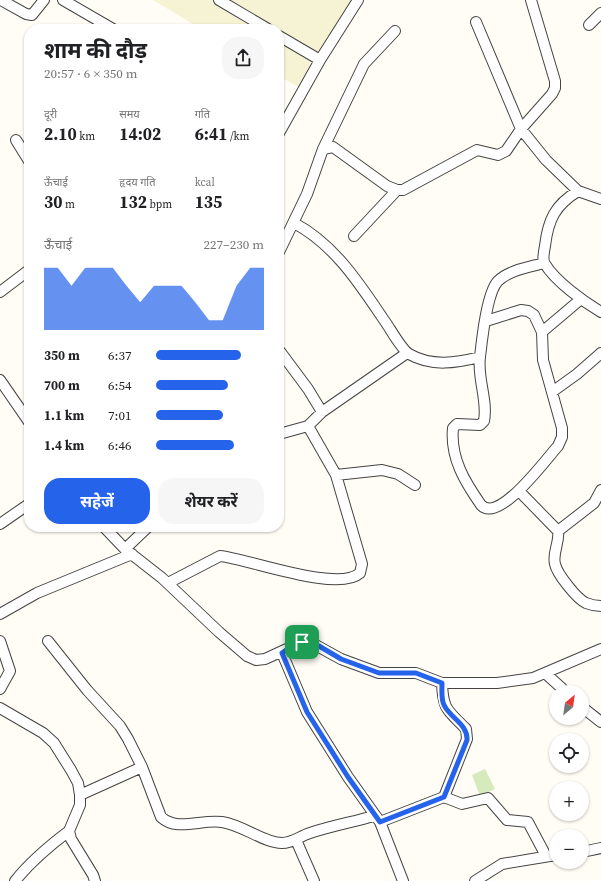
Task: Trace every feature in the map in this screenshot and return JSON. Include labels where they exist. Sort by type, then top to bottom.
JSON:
[{"type":"street","points":[[1,0],[26,14],[32,15],[44,0]]},
{"type":"street","points":[[63,0],[104,24]]},
{"type":"street","points":[[219,0],[260,24]]},
{"type":"street","points":[[284,123],[320,60],[358,0]]},
{"type":"street","points":[[324,149],[333,147],[387,186],[397,190],[403,190],[477,150],[494,155],[502,154],[521,129],[552,94],[555,88],[555,81],[531,0]]},
{"type":"street","points":[[589,25],[601,13]]},
{"type":"street","points":[[476,22],[521,129],[546,160],[578,191],[601,199]]},
{"type":"street","points":[[284,242],[294,223],[324,149],[364,64],[395,31]]},
{"type":"street","points":[[284,39],[320,60]]},
{"type":"street","points":[[16,140],[24,152]]},
{"type":"street","points":[[354,236],[397,190]]},
{"type":"street","points":[[544,263],[548,224],[561,204],[578,191]]},
{"type":"street","points":[[294,223],[320,239],[358,281],[408,353],[422,360],[436,363],[458,362],[480,357]]},
{"type":"street","points":[[544,263],[581,299],[601,312]]},
{"type":"street","points":[[486,321],[522,310],[534,314],[542,332],[543,360],[562,428],[562,437],[558,446],[519,491],[496,509],[490,510],[485,509],[464,481],[458,466],[453,428],[457,424],[480,425],[484,421],[480,357],[488,299],[492,288],[499,279],[518,270],[544,263]]},
{"type":"street","points":[[0,292],[24,274]]},
{"type":"street","points":[[542,332],[581,299]]},
{"type":"street","points":[[284,433],[308,426],[322,412],[408,353]]},
{"type":"street","points":[[552,392],[577,374],[601,353]]},
{"type":"street","points":[[284,357],[308,389],[322,412]]},
{"type":"street","points":[[0,380],[24,415]]},
{"type":"street","points":[[168,583],[220,556],[311,577],[349,579],[360,573],[362,564],[336,475],[308,426]]},
{"type":"street","points":[[336,475],[382,470],[398,474],[415,485]]},
{"type":"street","points":[[558,531],[598,506],[601,490]]},
{"type":"street","points":[[519,491],[558,531],[559,537],[555,564],[559,573],[585,603],[601,606]]},
{"type":"street","points":[[0,524],[24,507]]},
{"type":"street","points":[[109,532],[129,552],[168,583],[247,656],[256,660],[265,659],[282,653],[295,644],[302,642],[312,643],[366,669],[391,674],[416,673],[442,683],[497,683],[520,681],[545,673],[601,649]]},
{"type":"street","points":[[0,614],[38,593],[129,552],[144,532]]},
{"type":"street","points":[[0,641],[10,671],[0,689]]},
{"type":"street","points":[[48,641],[87,690],[120,726],[142,767],[161,817],[167,823],[176,825],[222,822],[249,830],[271,842],[282,843],[296,840],[308,833],[377,819],[444,797],[462,804],[488,798],[507,820],[528,822],[549,852]]},
{"type":"street","points":[[282,653],[307,712],[377,819],[403,881]]},
{"type":"street","points":[[545,673],[558,685]]},
{"type":"street","points":[[442,683],[443,701],[445,707],[466,729],[467,734],[467,740],[444,797]]},
{"type":"street","points":[[0,708],[33,725],[54,743],[72,770],[78,783],[80,795],[80,805],[69,831],[47,847],[26,867],[15,881]]},
{"type":"street","points":[[589,713],[601,722]]},
{"type":"street","points":[[80,795],[142,767]]},
{"type":"street","points":[[69,831],[71,839],[93,875],[95,881]]},
{"type":"street","points":[[296,840],[314,881]]},
{"type":"street","points":[[589,851],[601,848]]},
{"type":"street","points":[[475,881],[502,864],[549,855]]},
{"type":"shaded area","points":[[153,0],[354,0],[300,88],[284,79],[284,24],[193,24]]},
{"type":"green space","points":[[485,769],[495,789],[480,796],[472,775]]},
{"type":"route","points":[[302,642],[312,643],[341,659],[379,673],[416,673],[442,683],[443,701],[445,707],[466,729],[467,734],[467,740],[458,758],[444,797],[380,822],[374,816],[307,712],[282,653],[295,644],[302,642]]}]
